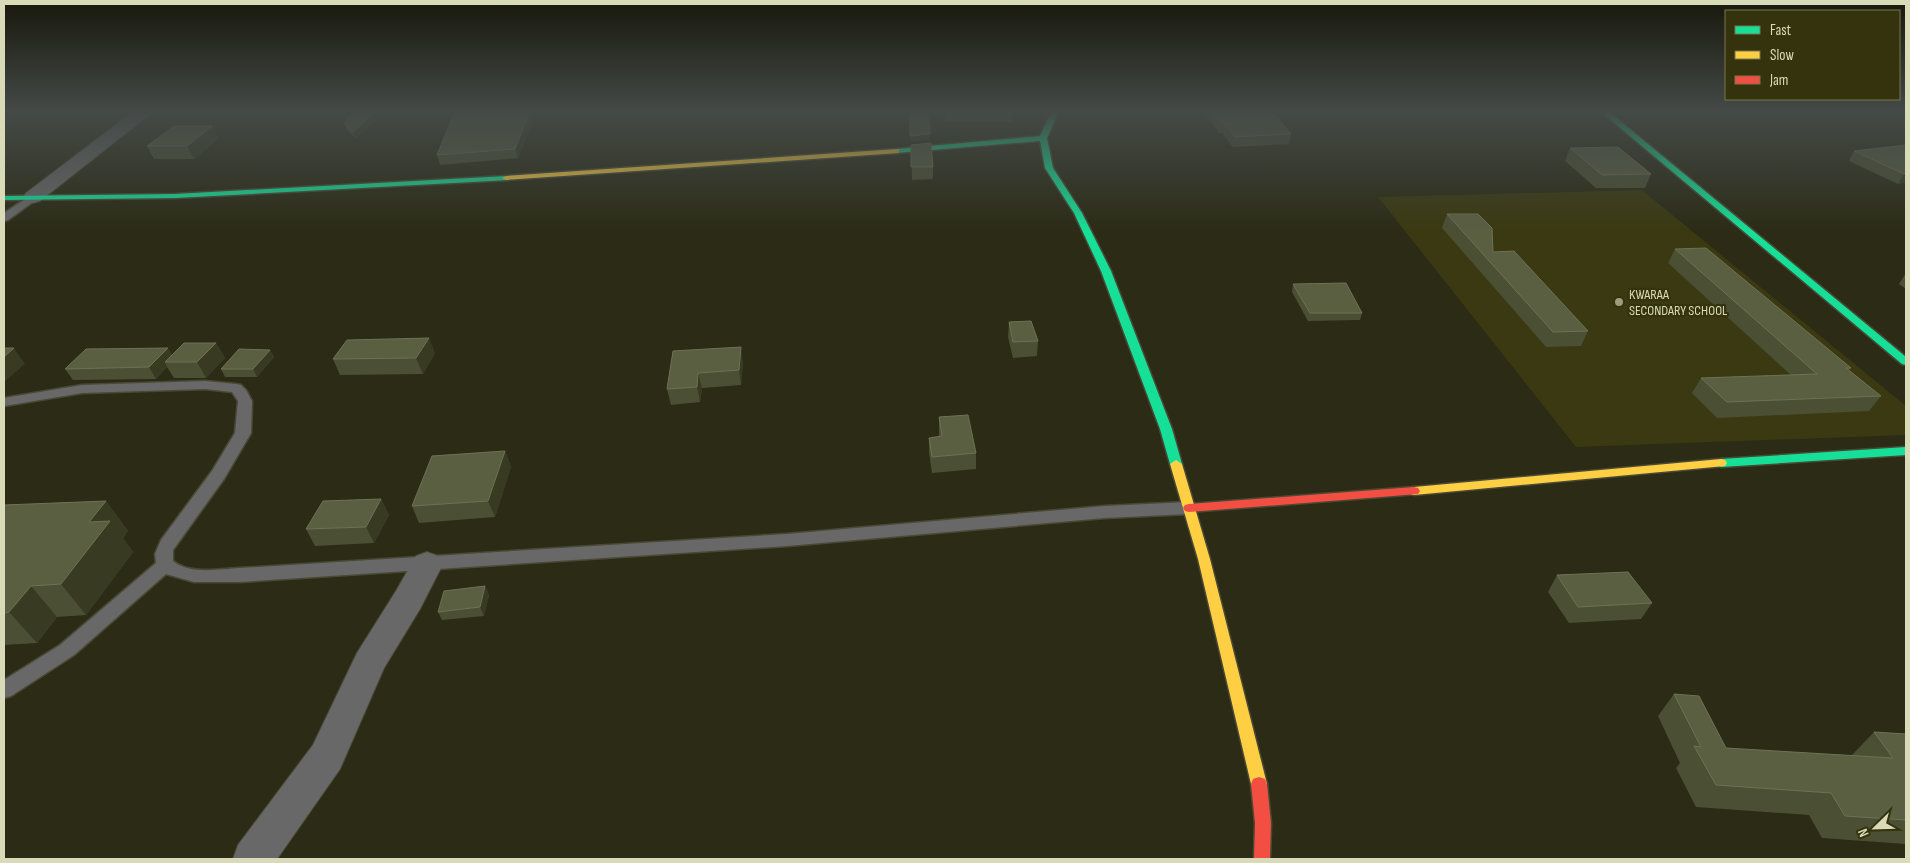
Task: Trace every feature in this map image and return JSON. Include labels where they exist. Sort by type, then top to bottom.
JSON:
[{"type":"street","points":[[33,197],[92,151]]},
{"type":"street","points":[[4,198],[175,196],[590,174],[896,151]]},
{"type":"street","points":[[1046,151],[1049,168],[1078,213],[1106,271],[1166,429],[1204,559],[1260,788],[1263,823],[1262,859]]},
{"type":"street","points":[[1652,151],[1906,362]]},
{"type":"street","points":[[1190,508],[1413,491],[1669,466],[1906,451]]},
{"type":"street","points":[[253,859],[327,756],[369,662],[408,600],[427,564]]},
{"type":"lane","points":[[4,218],[33,197]]},
{"type":"lane","points":[[4,402],[82,389],[205,385],[236,388],[242,393],[245,401],[243,433],[218,475],[167,544],[162,557],[165,565],[171,571],[194,576],[427,564],[687,545],[788,540],[1105,512],[1190,508]]},
{"type":"lane","points":[[4,690],[67,650],[165,565]]},
{"type":"shaded area","name":"KWARAA SECONDARY SCHOOL","points":[[1642,190],[1906,406],[1906,435],[1576,447],[1378,197]]},
{"type":"building","points":[[439,151],[485,151],[437,155]]},
{"type":"building","points":[[911,151],[932,151],[933,167],[911,167]]},
{"type":"building","points":[[1574,151],[1623,151],[1651,174],[1602,175]]},
{"type":"building","points":[[1855,151],[1906,151],[1906,174]]},
{"type":"building","points":[[1447,214],[1478,214],[1492,228],[1493,252],[1514,251],[1588,331],[1553,332]]},
{"type":"building","points":[[1706,248],[1851,368],[1846,368],[1881,396],[1727,402],[1701,378],[1817,374],[1675,249]]},
{"type":"building","points":[[1346,283],[1362,313],[1310,313],[1293,284]]},
{"type":"building","points":[[1031,321],[1038,341],[1013,342],[1009,322]]},
{"type":"building","points":[[429,338],[416,358],[333,359],[347,340]]},
{"type":"building","points":[[184,343],[216,343],[197,362],[165,362]]},
{"type":"building","points":[[741,347],[739,370],[698,373],[697,387],[667,389],[673,351]]},
{"type":"building","points":[[4,348],[14,348],[4,357]]},
{"type":"building","points":[[168,348],[149,367],[65,369],[86,349]]},
{"type":"building","points":[[239,349],[270,350],[253,369],[221,369]]},
{"type":"building","points":[[968,415],[976,453],[932,457],[929,438],[942,436],[939,417]]},
{"type":"building","points":[[505,451],[488,501],[412,506],[432,456]]},
{"type":"building","points":[[381,499],[366,527],[306,529],[323,501]]},
{"type":"building","points":[[106,501],[89,522],[110,521],[61,584],[31,586],[9,612],[4,613],[4,505]]},
{"type":"building","points":[[1628,572],[1652,603],[1578,607],[1557,575]]},
{"type":"building","points":[[485,586],[480,607],[438,612],[444,591]]},
{"type":"building","points":[[1674,694],[1699,696],[1726,748],[1893,758],[1874,732],[1906,734],[1906,820],[1845,816],[1831,793],[1716,785],[1694,746],[1701,747]]},
{"type":"traffic: fast","points":[[1046,151],[1049,168],[1078,213],[1106,271],[1166,429],[1176,464]]},
{"type":"traffic: fast","points":[[1652,151],[1906,362]]},
{"type":"traffic: fast","points":[[4,198],[175,196],[506,178]]},
{"type":"traffic: fast","points":[[1721,463],[1906,451]]},
{"type":"traffic: slow","points":[[506,178],[892,151]]},
{"type":"traffic: slow","points":[[1414,491],[1721,463]]},
{"type":"traffic: slow","points":[[1176,464],[1204,559],[1259,784]]},
{"type":"traffic: jam","points":[[1189,508],[1414,491]]},
{"type":"traffic: jam","points":[[1259,784],[1263,823],[1262,859]]},
{"type":"place","name":"KWARAA SECONDARY SCHOOL","points":[[1619,302]]}]
